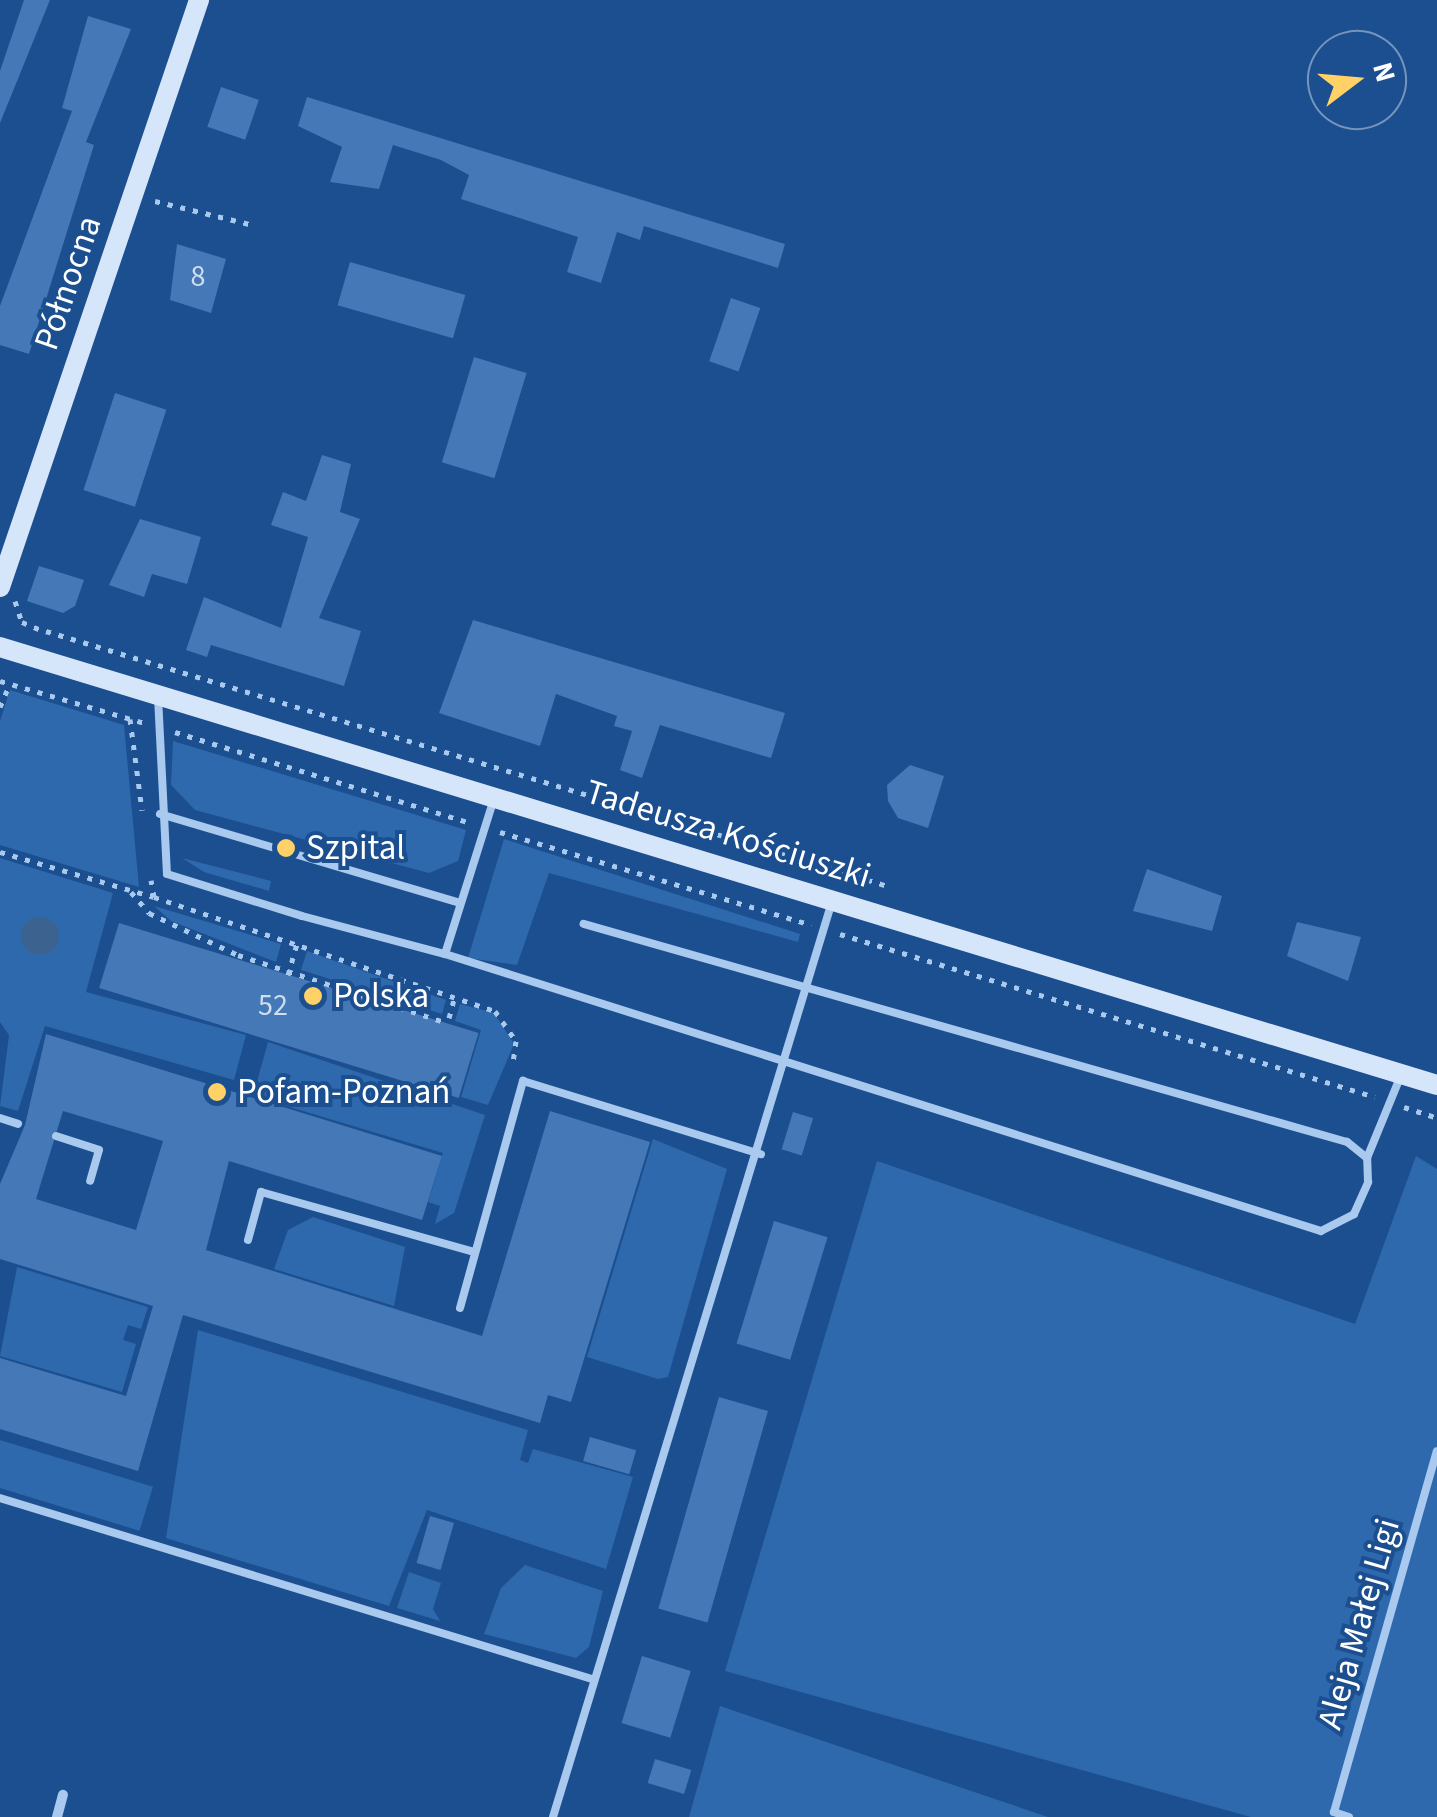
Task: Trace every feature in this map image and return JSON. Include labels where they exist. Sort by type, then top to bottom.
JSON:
[{"type":"street","name":"Północna","points":[[2,577],[199,0]]},
{"type":"street","name":"Tadeusza Kościuszki","points":[[0,646],[1437,1085]]},
{"type":"street","points":[[56,1817],[63,1795]]},
{"type":"lane","points":[[158,693],[160,814],[168,874],[789,1059],[1320,1231],[1354,1214],[1367,1158],[1401,1074]]},
{"type":"lane","points":[[445,954],[482,826],[495,796]]},
{"type":"lane","points":[[160,814],[458,902]]},
{"type":"lane","points":[[552,1817],[592,1679],[761,1154],[832,900]]},
{"type":"lane","points":[[584,924],[1347,1142],[1367,1158]]},
{"type":"lane","points":[[460,1308],[523,1080],[761,1154]]},
{"type":"lane","points":[[0,1118],[18,1124]]},
{"type":"lane","points":[[56,1136],[99,1150],[90,1180]]},
{"type":"lane","points":[[248,1240],[260,1192],[475,1252]]},
{"type":"lane","name":"Aleja Małej Ligi","points":[[1349,1817],[1334,1812],[1437,1451]]},
{"type":"lane","points":[[0,1498],[592,1679]]},
{"type":"path","points":[[133,196],[249,224]]},
{"type":"path","points":[[2,577],[22,574],[14,604],[22,622],[46,631],[888,886]]},
{"type":"path","points":[[30,686],[46,631]]},
{"type":"path","points":[[0,680],[30,686],[1437,1118]]},
{"type":"path","points":[[0,707],[10,684]]},
{"type":"path","points":[[130,719],[144,819]]},
{"type":"path","points":[[0,852],[298,943],[502,1016],[516,1041],[513,1062]]},
{"type":"path","points":[[148,858],[154,897]]},
{"type":"path","points":[[131,892],[149,913],[212,944],[288,972],[448,1021],[454,999]]},
{"type":"path","points":[[288,972],[298,943]]},
{"type":"shaded area","points":[[10,690],[124,725],[139,887],[0,845],[0,721]]},
{"type":"shaded area","points":[[173,741],[466,830],[458,861],[429,873],[195,810],[171,785]]},
{"type":"shaded area","points":[[504,839],[800,934],[798,942],[549,873],[517,965],[468,958]]},
{"type":"shaded area","points":[[0,858],[113,893],[86,992],[246,1035],[234,1080],[45,1026],[18,1111],[0,1106],[9,1035],[0,1022]]},
{"type":"shaded area","points":[[182,858],[271,881],[269,891],[204,872]]},
{"type":"shaded area","points":[[154,906],[281,944],[276,962],[171,921]]},
{"type":"shaded area","points":[[40,917],[54,922],[59,936],[54,950],[40,955],[26,950],[21,936],[26,922]]},
{"type":"shaded area","points":[[307,951],[446,1000],[442,1014],[301,970]]},
{"type":"shaded area","points":[[460,1004],[494,1013],[514,1044],[488,1105],[461,1097],[481,1030],[455,1021]]},
{"type":"shaded area","points":[[268,1042],[485,1115],[454,1213],[435,1224],[440,1206],[428,1202],[443,1153],[253,1096]]},
{"type":"shaded area","points":[[653,1139],[727,1169],[668,1377],[658,1379],[587,1357]]},
{"type":"shaded area","points":[[1416,1156],[1437,1169],[1437,1817],[1251,1817],[725,1671],[877,1161],[1355,1324]]},
{"type":"shaded area","points":[[313,1217],[405,1247],[394,1306],[274,1269],[288,1230]]},
{"type":"shaded area","points":[[17,1267],[148,1307],[141,1329],[128,1325],[123,1340],[136,1344],[122,1392],[0,1356]]},
{"type":"shaded area","points":[[198,1330],[528,1430],[520,1460],[528,1463],[533,1449],[633,1477],[606,1569],[427,1510],[389,1606],[166,1538]]},
{"type":"shaded area","points":[[0,1440],[153,1487],[140,1531],[0,1488]]},
{"type":"shaded area","points":[[525,1565],[603,1591],[589,1647],[576,1658],[484,1634],[501,1588]]},
{"type":"shaded area","points":[[409,1572],[441,1583],[433,1609],[440,1621],[397,1608]]},
{"type":"shaded area","points":[[720,1706],[1048,1817],[689,1817]]},
{"type":"building","points":[[24,0],[50,0],[0,123],[0,71]]},
{"type":"building","points":[[88,16],[131,29],[86,142],[94,145],[29,354],[0,345],[0,306],[72,111],[62,108]]},
{"type":"building","points":[[221,87],[259,100],[245,140],[207,127]]},
{"type":"building","points":[[307,97],[785,244],[778,268],[644,226],[640,240],[617,232],[601,283],[567,272],[578,237],[461,199],[469,175],[441,160],[393,145],[379,189],[330,182],[342,147],[298,126]]},
{"type":"building","points":[[177,244],[226,259],[211,313],[170,300]]},
{"type":"building","points":[[350,262],[465,295],[453,338],[338,305]]},
{"type":"building","points":[[731,298],[760,308],[738,371],[709,361]]},
{"type":"building","points":[[474,357],[527,373],[494,478],[442,462]]},
{"type":"building","points":[[115,393],[166,410],[135,507],[83,490]]},
{"type":"building","points":[[322,455],[351,464],[340,512],[360,519],[319,618],[361,631],[344,686],[211,645],[207,657],[186,650],[204,597],[281,628],[308,537],[271,525],[283,492],[306,501]]},
{"type":"building","points":[[140,519],[201,537],[187,584],[152,574],[144,597],[109,585]]},
{"type":"building","points":[[39,566],[84,580],[75,606],[63,613],[27,601]]},
{"type":"building","points":[[473,620],[785,713],[771,758],[660,725],[642,778],[620,770],[632,731],[614,726],[617,716],[556,694],[540,746],[439,713]]},
{"type":"building","points":[[910,765],[944,776],[928,828],[898,818],[888,801],[887,785]]},
{"type":"building","points":[[1147,869],[1222,896],[1212,931],[1133,911]]},
{"type":"building","points":[[1297,922],[1361,937],[1348,981],[1287,956]]},
{"type":"building","points":[[119,923],[479,1033],[459,1098],[99,988]]},
{"type":"building","points":[[46,1034],[442,1156],[422,1220],[229,1161],[206,1250],[482,1336],[550,1111],[650,1142],[571,1402],[548,1395],[540,1423],[183,1315],[138,1471],[0,1429],[0,1358],[126,1396],[153,1306],[0,1259],[0,1184],[25,1125]],"holes":[[[63,1111],[163,1141],[136,1230],[36,1199]]]},
{"type":"building","points":[[793,1112],[813,1118],[802,1155],[782,1149]]},
{"type":"building","points":[[774,1221],[828,1237],[790,1360],[737,1343]]},
{"type":"building","points":[[719,1397],[768,1411],[707,1623],[658,1608]]},
{"type":"building","points":[[590,1437],[636,1450],[629,1474],[583,1461]]},
{"type":"building","points":[[430,1516],[454,1523],[441,1570],[416,1563]]},
{"type":"building","points":[[642,1656],[691,1671],[670,1738],[622,1723]]},
{"type":"building","points":[[655,1759],[691,1770],[684,1794],[648,1783]]},
{"type":"place","name":"Szpital","points":[[286,848]]},
{"type":"place","name":"Polska","points":[[313,996]]},
{"type":"place","name":"Pofam-Poznań","points":[[217,1092]]}]
